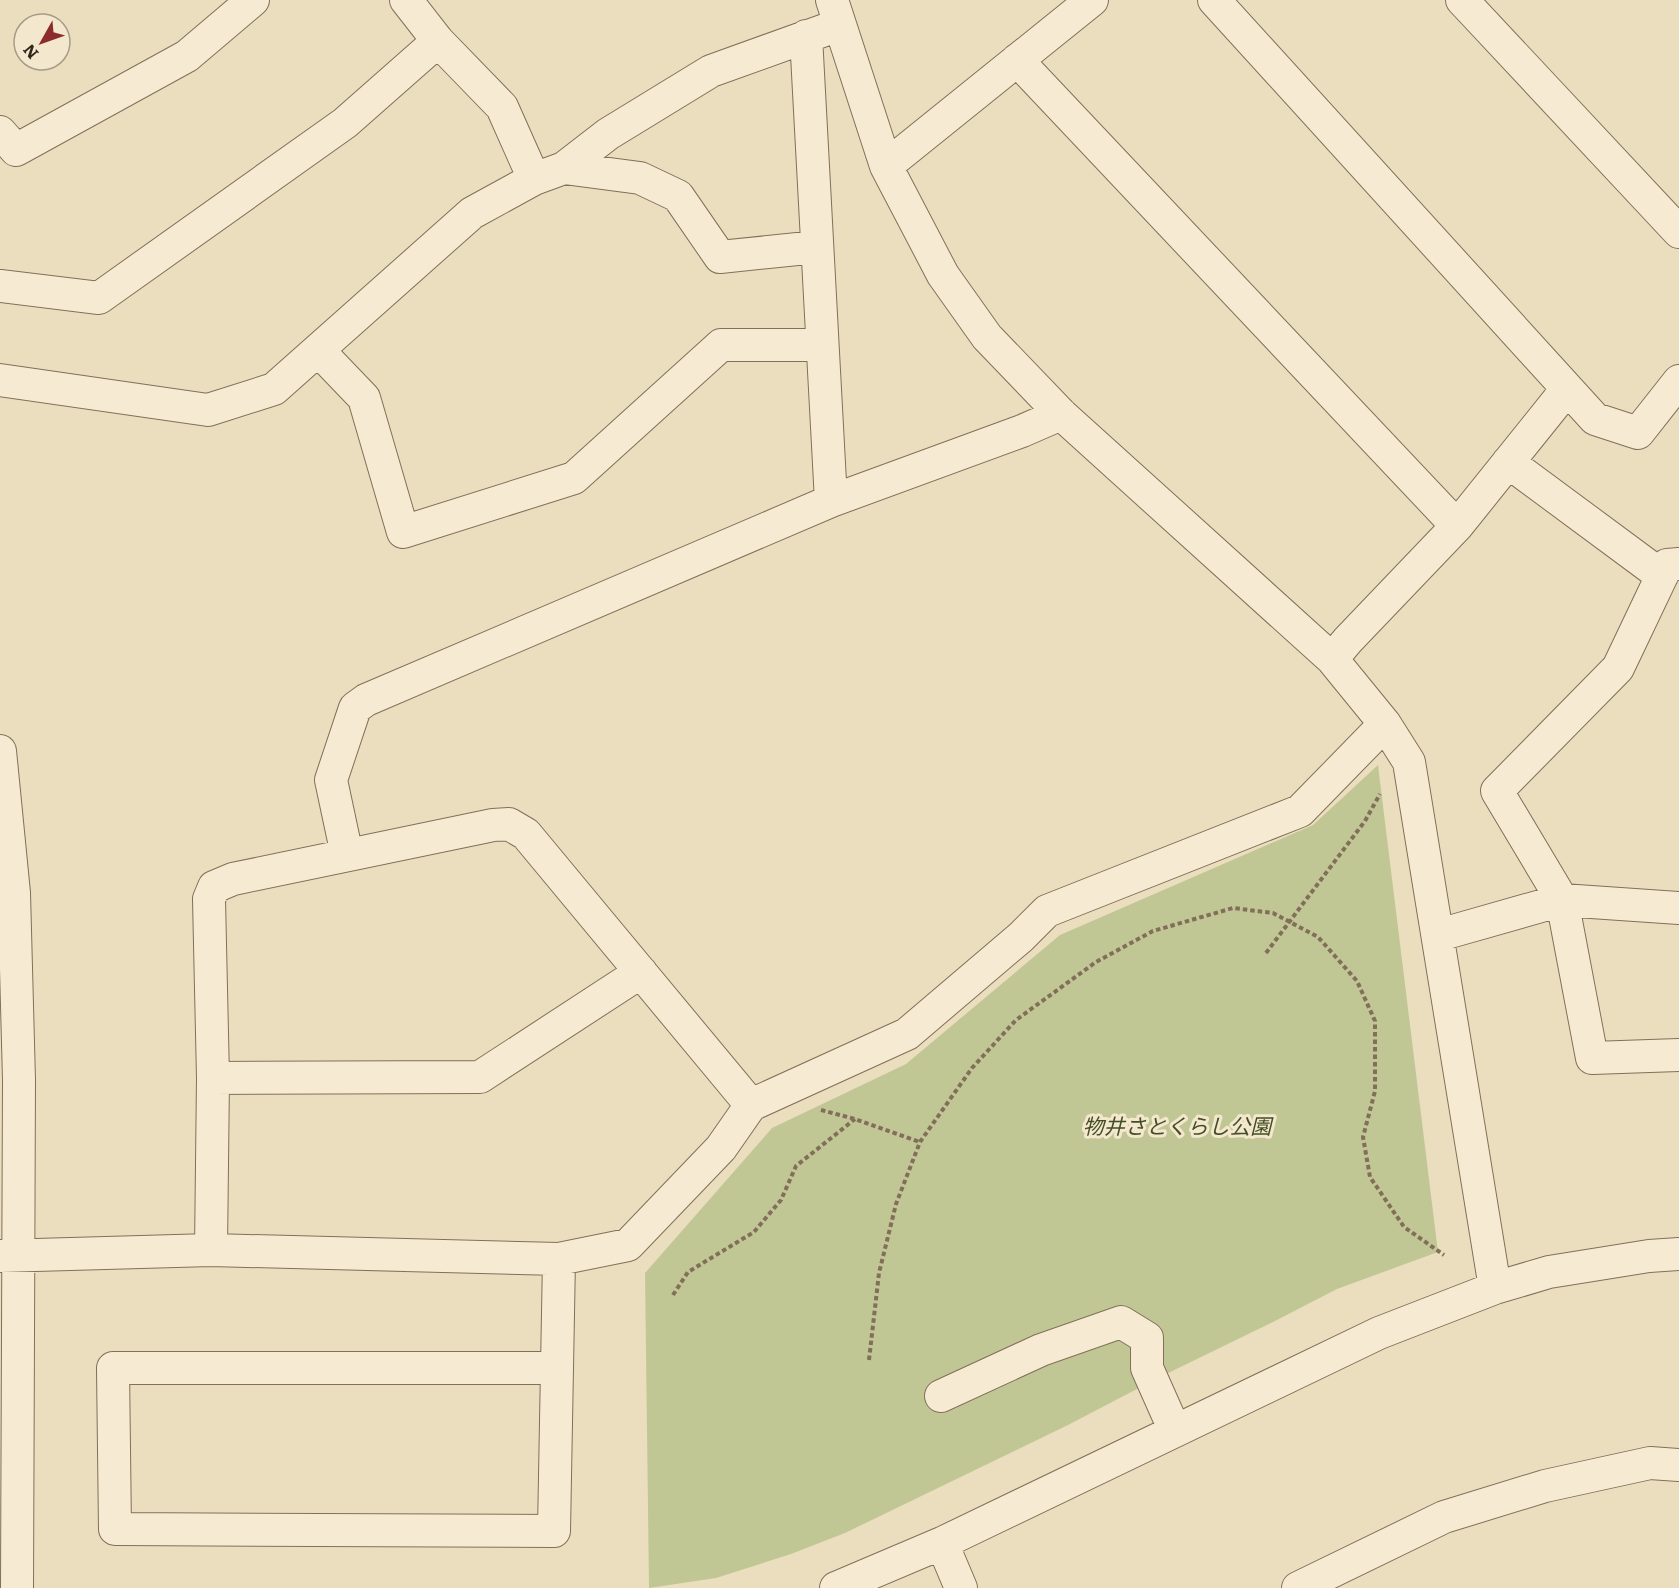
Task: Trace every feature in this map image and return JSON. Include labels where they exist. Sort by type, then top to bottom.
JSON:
[{"type":"street","points":[[0,132],[15,150],[187,56],[253,0]]},
{"type":"street","points":[[406,0],[438,41],[502,107],[534,179]]},
{"type":"street","points":[[886,166],[1092,0]]},
{"type":"street","points":[[1214,0],[1595,419],[1638,433],[1679,381]]},
{"type":"street","points":[[1462,0],[1679,232]]},
{"type":"street","points":[[0,380],[208,410],[274,389],[472,213],[534,179],[564,168],[608,134],[711,71],[806,36],[836,12],[886,166],[943,275],[987,337],[1061,414],[1332,659],[1385,724],[1409,762],[1495,1287]]},
{"type":"street","points":[[806,36],[831,501]]},
{"type":"street","points":[[0,286],[99,298],[345,123],[438,41]]},
{"type":"street","points":[[1017,60],[1457,526]]},
{"type":"street","points":[[564,168],[640,178],[678,196],[720,257],[817,247]]},
{"type":"street","points":[[318,350],[363,398],[403,532],[574,478],[721,345],[822,345]]},
{"type":"street","points":[[1332,659],[1457,526],[1567,389]]},
{"type":"street","points":[[347,855],[331,780],[355,708],[366,700],[831,501],[1022,431],[1061,414]]},
{"type":"street","points":[[1509,462],[1671,570],[1618,668],[1497,791],[1562,900],[1592,1059],[1679,1054]]},
{"type":"street","points":[[9,1256],[212,1250],[559,1259],[628,1245],[721,1148],[761,1101],[907,1034],[1021,937],[1047,911],[1300,811],[1385,724]]},
{"type":"street","points":[[0,751],[7,893],[10,1080],[9,1256],[17,1588]]},
{"type":"street","points":[[212,1250],[213,1078],[209,899],[214,887],[233,879],[493,825],[509,824],[526,834],[641,972],[761,1101]]},
{"type":"street","points":[[1439,935],[1562,900],[1679,908]]},
{"type":"street","points":[[213,1078],[480,1077],[641,972]]},
{"type":"street","points":[[836,1588],[942,1543],[1379,1333],[1495,1287],[1549,1272],[1649,1256],[1679,1254]]},
{"type":"street","points":[[557,1368],[112,1368],[115,1529],[554,1531],[557,1368],[559,1259]]},
{"type":"street","points":[[940,1396],[1041,1350],[1121,1323],[1147,1338],[1147,1368],[1175,1431]]},
{"type":"street","points":[[1298,1588],[1444,1517],[1545,1486],[1650,1462],[1679,1465]]},
{"type":"street","points":[[942,1543],[961,1588]]},
{"type":"path","points":[[1266,953],[1365,821],[1384,786]]},
{"type":"path","points":[[869,1360],[882,1261],[896,1204],[921,1142],[972,1068],[1016,1020],[1096,962],[1153,931],[1233,908],[1273,913],[1318,937],[1357,981],[1375,1021],[1375,1091],[1364,1137],[1370,1177],[1404,1227],[1444,1255]]},
{"type":"path","points":[[761,1101],[855,1119],[921,1142]]},
{"type":"path","points":[[673,1295],[688,1272],[754,1233],[781,1200],[796,1166],[855,1119]]},
{"type":"green space","name":"物井さとくらし公園","points":[[1378,765],[1438,1252],[1337,1289],[1068,1425],[845,1533],[791,1554],[716,1578],[649,1588],[645,1273],[772,1128],[906,1064],[1060,935],[1313,825]]}]
